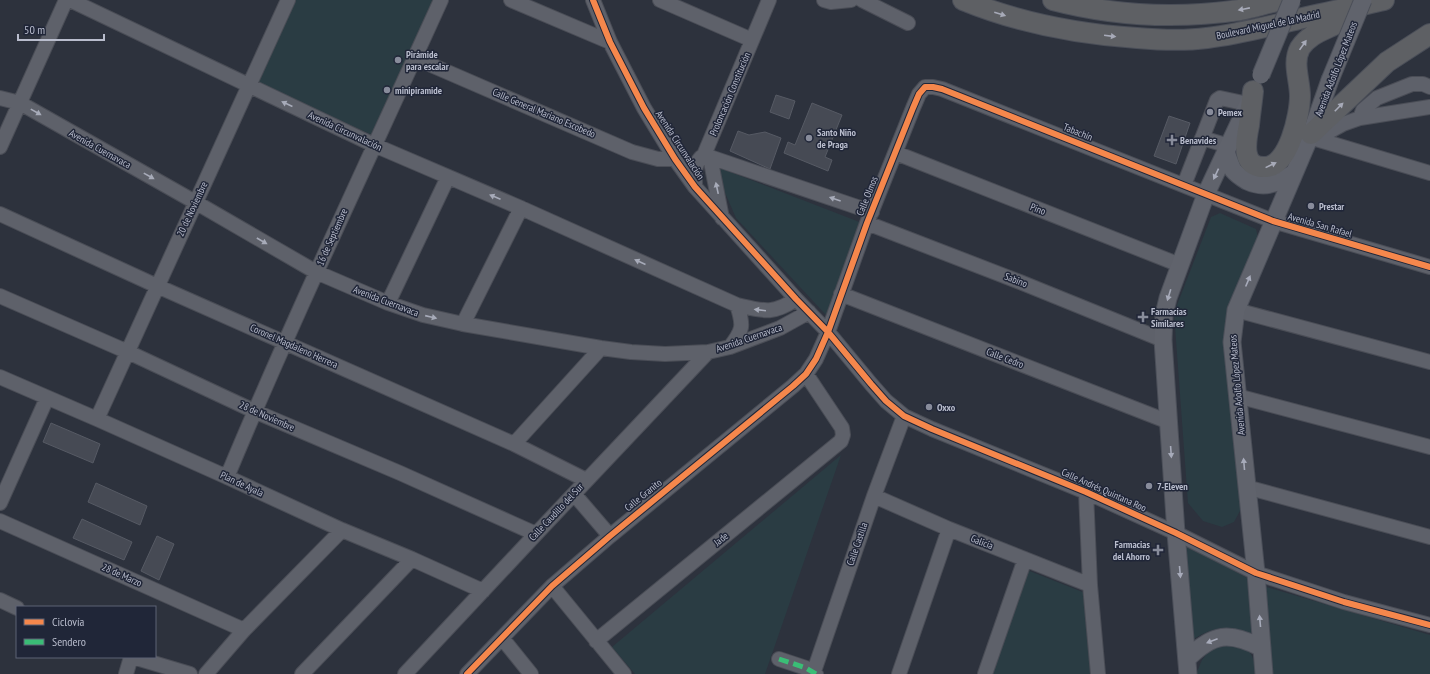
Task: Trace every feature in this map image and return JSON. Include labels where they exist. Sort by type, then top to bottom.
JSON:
[{"type":"highway","name":"Boulevard Miguel de la Madrid","points":[[963,0],[989,11],[1018,20],[1054,28],[1116,37],[1161,40],[1206,38],[1251,31],[1372,1]]},
{"type":"highway","name":"Boulevard Miguel de la Madrid","points":[[1052,0],[1115,12],[1158,16],[1241,10],[1282,0]]},
{"type":"highway","points":[[1254,90],[1246,151],[1253,164],[1258,167],[1266,168],[1274,165],[1281,158],[1287,149],[1294,128],[1300,95],[1297,74],[1297,58],[1302,46],[1314,34],[1343,20],[1372,1]]},
{"type":"highway","points":[[1312,137],[1387,62],[1430,34]]},
{"type":"main road","points":[[1188,667],[1176,533],[1163,340],[1164,315],[1168,298],[1206,194],[1228,149],[1292,0]]},
{"type":"main road","name":"Avenida Adolfo López Mateos","points":[[1264,674],[1256,573],[1232,342],[1236,310],[1294,173],[1312,137],[1330,80],[1372,1]]},
{"type":"main road","points":[[1228,149],[1234,170],[1240,178],[1251,183],[1263,186],[1273,184],[1294,173]]},
{"type":"main road","points":[[1188,667],[1200,647],[1219,638],[1232,637],[1246,640],[1262,648]]},
{"type":"street","points":[[0,147],[66,0]]},
{"type":"street","name":"Avenida Circunvalación","points":[[70,0],[374,145],[520,208],[737,305],[759,310],[772,311],[784,308],[796,299],[722,219],[695,187],[675,159],[644,108],[610,42],[593,0]]},
{"type":"street","name":"20 de Noviembre","points":[[97,418],[288,0]]},
{"type":"street","name":"16 de Septiembre","points":[[227,476],[254,411],[316,272],[441,0]]},
{"type":"street","points":[[511,0],[610,42]]},
{"type":"street","points":[[660,0],[752,40]]},
{"type":"street","name":"Proloncación Constitución","points":[[695,187],[695,169],[701,157],[707,156],[769,0]]},
{"type":"street","points":[[824,0],[831,2],[851,0]]},
{"type":"street","points":[[862,0],[908,23]]},
{"type":"street","name":"Calle General Mariano Escobedo","points":[[415,58],[632,152],[658,159],[675,159]]},
{"type":"street","points":[[1360,118],[1363,110],[1376,98],[1412,84],[1423,84],[1430,87]]},
{"type":"street","name":"Calle Olmos","points":[[828,332],[870,217],[919,94],[925,87],[933,86],[942,89]]},
{"type":"street","name":"Tabachín","points":[[942,89],[1206,194]]},
{"type":"street","points":[[1184,185],[1217,100],[1254,90]]},
{"type":"street","name":"Avenida Cuernavaca","points":[[0,98],[20,104],[316,272],[388,303],[423,315],[463,324],[601,348],[665,354],[708,352],[730,347],[780,328],[809,312]]},
{"type":"street","points":[[1312,137],[1360,118],[1430,107]]},
{"type":"street","points":[[1312,137],[1430,173]]},
{"type":"street","points":[[1202,138],[1228,149]]},
{"type":"street","name":"Pino","points":[[896,153],[1180,265]]},
{"type":"street","points":[[707,156],[722,219]]},
{"type":"street","name":"Sabino","points":[[707,156],[870,217],[1020,282],[1163,340]]},
{"type":"street","points":[[388,303],[448,177]]},
{"type":"street","name":"Avenida San Rafael","points":[[1206,194],[1273,221],[1430,267]]},
{"type":"street","points":[[463,324],[520,208]]},
{"type":"street","name":"Coronel Magdaleno Herrera","points":[[0,214],[157,286],[514,444],[586,480]]},
{"type":"street","name":"Calle Cedro","points":[[841,294],[1169,422]]},
{"type":"street","name":"28 de Noviembre","points":[[0,296],[128,352],[254,411],[400,473],[536,534]]},
{"type":"street","name":"Calle Andrés Quintana Roo","points":[[796,299],[828,332],[886,401],[904,416],[1086,492],[1176,533],[1256,573],[1344,602],[1430,625]]},
{"type":"street","points":[[730,347],[740,334],[741,318],[737,305]]},
{"type":"street","points":[[1236,310],[1430,362]]},
{"type":"street","name":"Calle Granito","points":[[467,674],[552,586],[610,536],[794,386],[806,374],[816,359],[828,332]]},
{"type":"street","points":[[514,444],[601,348]]},
{"type":"street","name":"Calle Caudillo del Sur","points":[[405,674],[708,352]]},
{"type":"street","name":"Jade","points":[[596,641],[841,441],[843,435],[842,428],[806,374]]},
{"type":"street","name":"Plan de Ayala","points":[[0,377],[97,418],[227,476],[342,530],[483,591]]},
{"type":"street","points":[[1237,396],[1430,447]]},
{"type":"street","points":[[0,503],[47,398]]},
{"type":"street","name":"Calle Castilla","points":[[814,674],[874,496],[904,416]]},
{"type":"street","points":[[1246,487],[1430,536]]},
{"type":"street","points":[[1086,492],[1090,585],[1098,674]]},
{"type":"street","points":[[574,494],[610,536]]},
{"type":"street","name":"Galicia","points":[[874,496],[949,529],[1090,585]]},
{"type":"street","name":"28 de Marzo","points":[[0,520],[244,630]]},
{"type":"street","points":[[899,674],[949,529]]},
{"type":"street","points":[[206,674],[244,630],[342,530]]},
{"type":"street","points":[[302,674],[412,559]]},
{"type":"street","points":[[985,674],[1025,559]]},
{"type":"street","points":[[552,586],[624,674]]},
{"type":"street","points":[[0,600],[16,608]]},
{"type":"street","points":[[502,638],[531,674]]},
{"type":"street","points":[[126,674],[132,658]]},
{"type":"street","points":[[135,658],[190,674]]},
{"type":"street","points":[[779,659],[806,668],[814,674]]},
{"type":"shaded area","points":[[296,0],[434,0],[372,135],[257,83]]},
{"type":"shaded area","points":[[720,168],[862,223],[826,315],[736,218],[723,188]]},
{"type":"shaded area","points":[[1220,213],[1256,229],[1258,238],[1230,307],[1225,324],[1241,509],[1234,522],[1222,527],[1203,521],[1188,503],[1174,313],[1211,217]]},
{"type":"shaded area","points":[[841,455],[765,674],[635,674],[612,647]]},
{"type":"shaded area","points":[[1184,543],[1249,579],[1256,638],[1239,630],[1224,628],[1209,631],[1192,640]]},
{"type":"shaded area","points":[[1027,570],[1085,593],[1091,674],[992,674]]},
{"type":"shaded area","points":[[1263,586],[1430,635],[1430,674],[1271,674]]},
{"type":"shaded area","points":[[1222,643],[1237,645],[1247,650],[1253,659],[1256,674],[1196,674],[1202,660],[1210,649]]},
{"type":"building","points":[[776,95],[795,101],[789,119],[770,112]]},
{"type":"building","points":[[812,103],[842,115],[825,157],[832,160],[828,171],[784,153],[788,142],[795,145]]},
{"type":"building","name":"Benavides","points":[[1169,116],[1190,123],[1176,164],[1154,156]]},
{"type":"building","points":[[738,131],[749,135],[765,132],[781,138],[770,169],[730,151]]},
{"type":"building","points":[[51,423],[100,444],[93,463],[43,442]]},
{"type":"building","points":[[96,483],[147,506],[140,525],[88,502]]},
{"type":"building","points":[[82,519],[132,542],[124,560],[73,538]]},
{"type":"building","points":[[157,536],[174,544],[159,580],[141,571]]},
{"type":"marked path","points":[[779,659],[806,668],[816,674]]},
{"type":"cycle path","points":[[593,0],[610,42],[644,108],[675,159],[695,187],[796,299],[828,332],[886,401],[904,416],[932,429],[1086,492],[1176,533],[1256,573],[1344,602],[1430,625]]},
{"type":"cycle path","points":[[467,674],[552,586],[610,536],[806,374],[816,359],[828,332],[867,223],[913,108],[919,94],[925,87],[942,89],[1273,221],[1430,267]]},
{"type":"place","name":"Pirámide para escalar","points":[[398,60]]},
{"type":"place","name":"minipiramide","points":[[387,90]]},
{"type":"place","name":"Pemex","points":[[1210,112]]},
{"type":"place","name":"Santo Niño de Praga","points":[[809,138]]},
{"type":"place","name":"Benavides","points":[[1172,140]]},
{"type":"place","name":"Prestar","points":[[1311,206]]},
{"type":"place","name":"Farmacias Similares","points":[[1143,317]]},
{"type":"place","name":"Oxxo","points":[[929,407]]},
{"type":"place","name":"7-Eleven","points":[[1149,486]]},
{"type":"place","name":"Farmacias del Ahorro","points":[[1158,550]]}]
